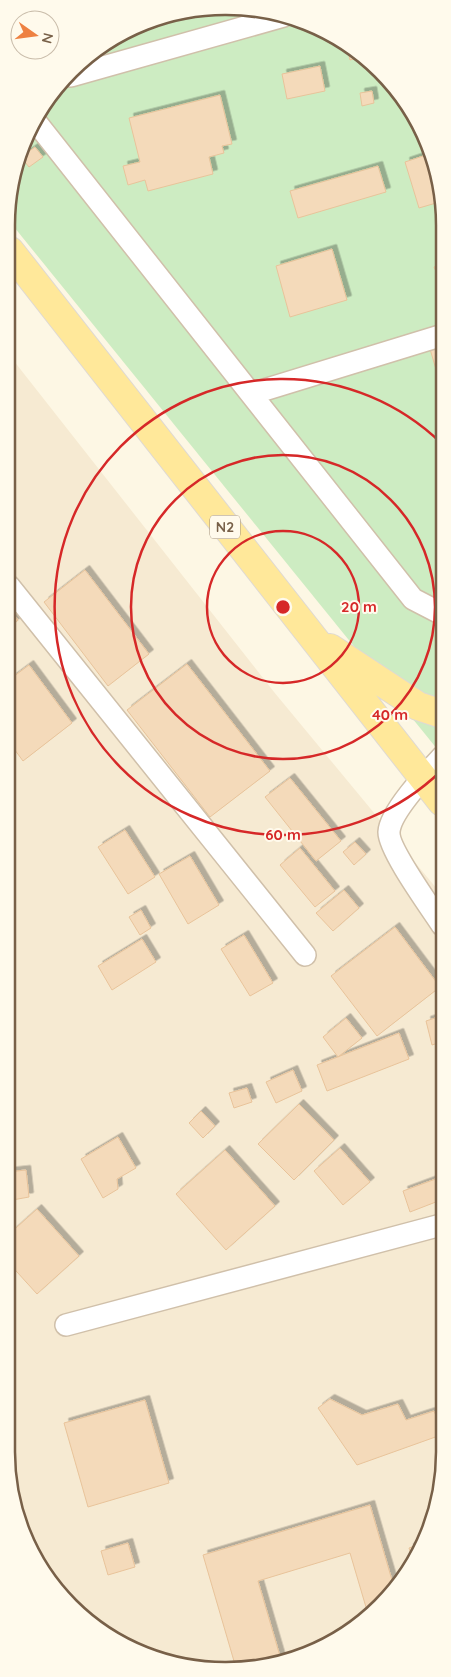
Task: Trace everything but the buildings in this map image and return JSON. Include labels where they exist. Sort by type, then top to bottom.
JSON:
[{"type":"main road","name":"N2","points":[[15,257],[436,795]]},
{"type":"main road","points":[[308,633],[418,706],[436,712]]},
{"type":"street","points":[[81,73],[270,20]]},
{"type":"street","points":[[40,127],[414,599],[436,611]]},
{"type":"street","points":[[252,394],[436,337]]},
{"type":"street","points":[[15,593],[305,955]]},
{"type":"street","points":[[436,764],[396,814],[389,832],[394,850],[436,916]]},
{"type":"street","points":[[66,1325],[436,1226]]},
{"type":"shaded area","points":[[15,362],[274,692],[436,888],[436,1465],[429,1506],[420,1532],[408,1557],[393,1580],[354,1619],[319,1640],[280,1655],[239,1662],[212,1662],[184,1658],[158,1651],[120,1634],[97,1619],[58,1580],[43,1557],[26,1519],[19,1493],[15,1465]]},
{"type":"green space","points":[[212,15],[239,15],[280,22],[306,31],[331,43],[354,58],[384,87],[408,120],[420,145],[429,171],[436,212],[436,748],[15,228],[15,212],[22,171],[31,145],[50,109],[67,87],[97,58],[120,43],[145,31],[184,19]]}]
